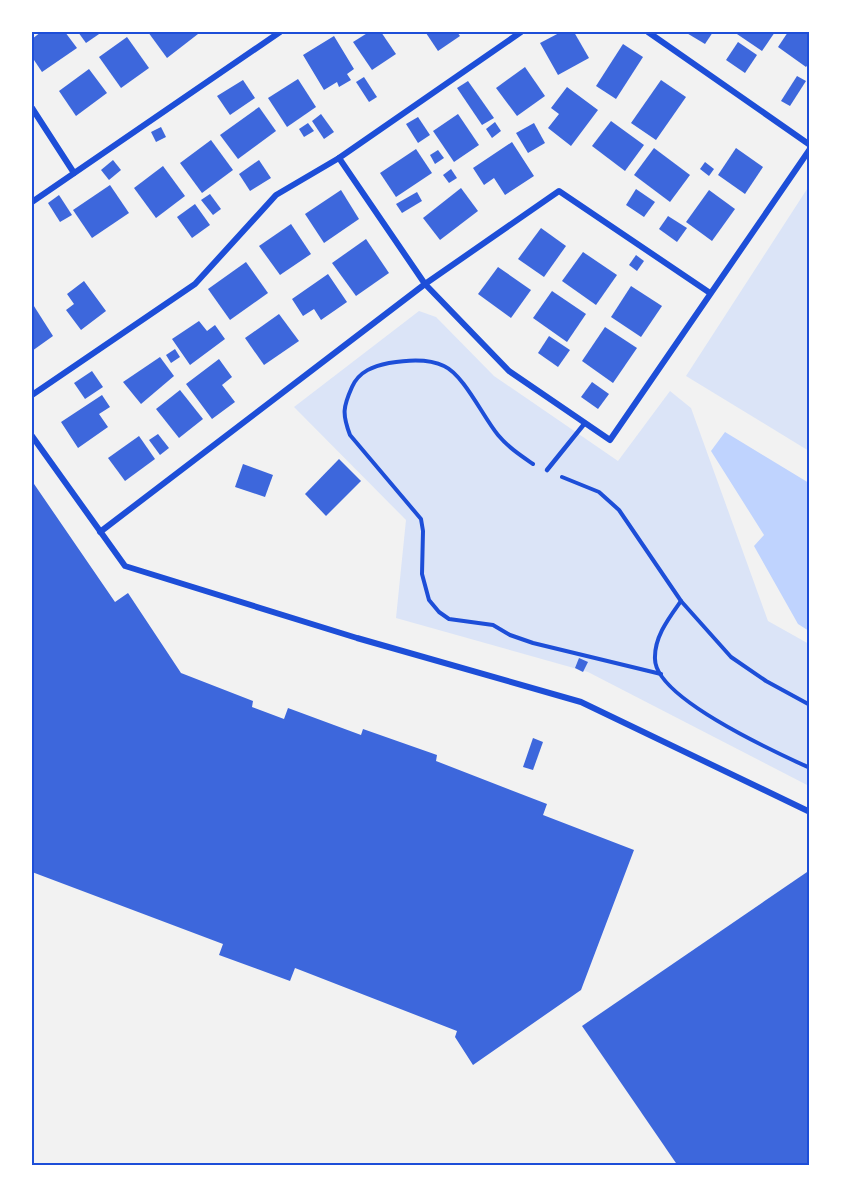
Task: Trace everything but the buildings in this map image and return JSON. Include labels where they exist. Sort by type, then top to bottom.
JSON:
[{"type":"street","points":[[32,202],[280,32]]},
{"type":"street","points":[[32,395],[195,284],[276,195],[339,158],[521,32]]},
{"type":"street","points":[[648,32],[810,145]]},
{"type":"street","points":[[32,108],[74,173]]},
{"type":"street","points":[[339,158],[425,284],[509,370],[610,440],[810,149]]},
{"type":"street","points":[[100,532],[425,284],[559,191],[710,294]]},
{"type":"street","points":[[32,436],[125,566],[357,639],[581,702],[810,813]]},
{"type":"lane","points":[[547,471],[585,423]]},
{"type":"path","points":[[661,674],[533,644],[493,625],[449,619],[440,612],[429,600],[422,574],[421,519],[350,435],[344,418],[346,404],[359,375],[375,366],[403,361],[422,361],[445,366],[464,386],[496,433],[508,446],[535,466],[599,492],[620,510],[681,601],[731,657],[766,681],[810,705]]},
{"type":"path","points":[[681,601],[662,628],[658,641],[654,660],[661,674],[704,714],[810,768]]},
{"type":"shaded area","points":[[809,186],[809,451],[686,376]]},
{"type":"shaded area","points":[[419,311],[436,317],[494,376],[618,461],[670,391],[691,408],[768,621],[809,644],[809,786],[588,672],[396,618],[406,520],[294,407]]},
{"type":"water","points":[[725,432],[809,483],[809,631],[798,624],[754,546],[764,535],[711,451]]}]
